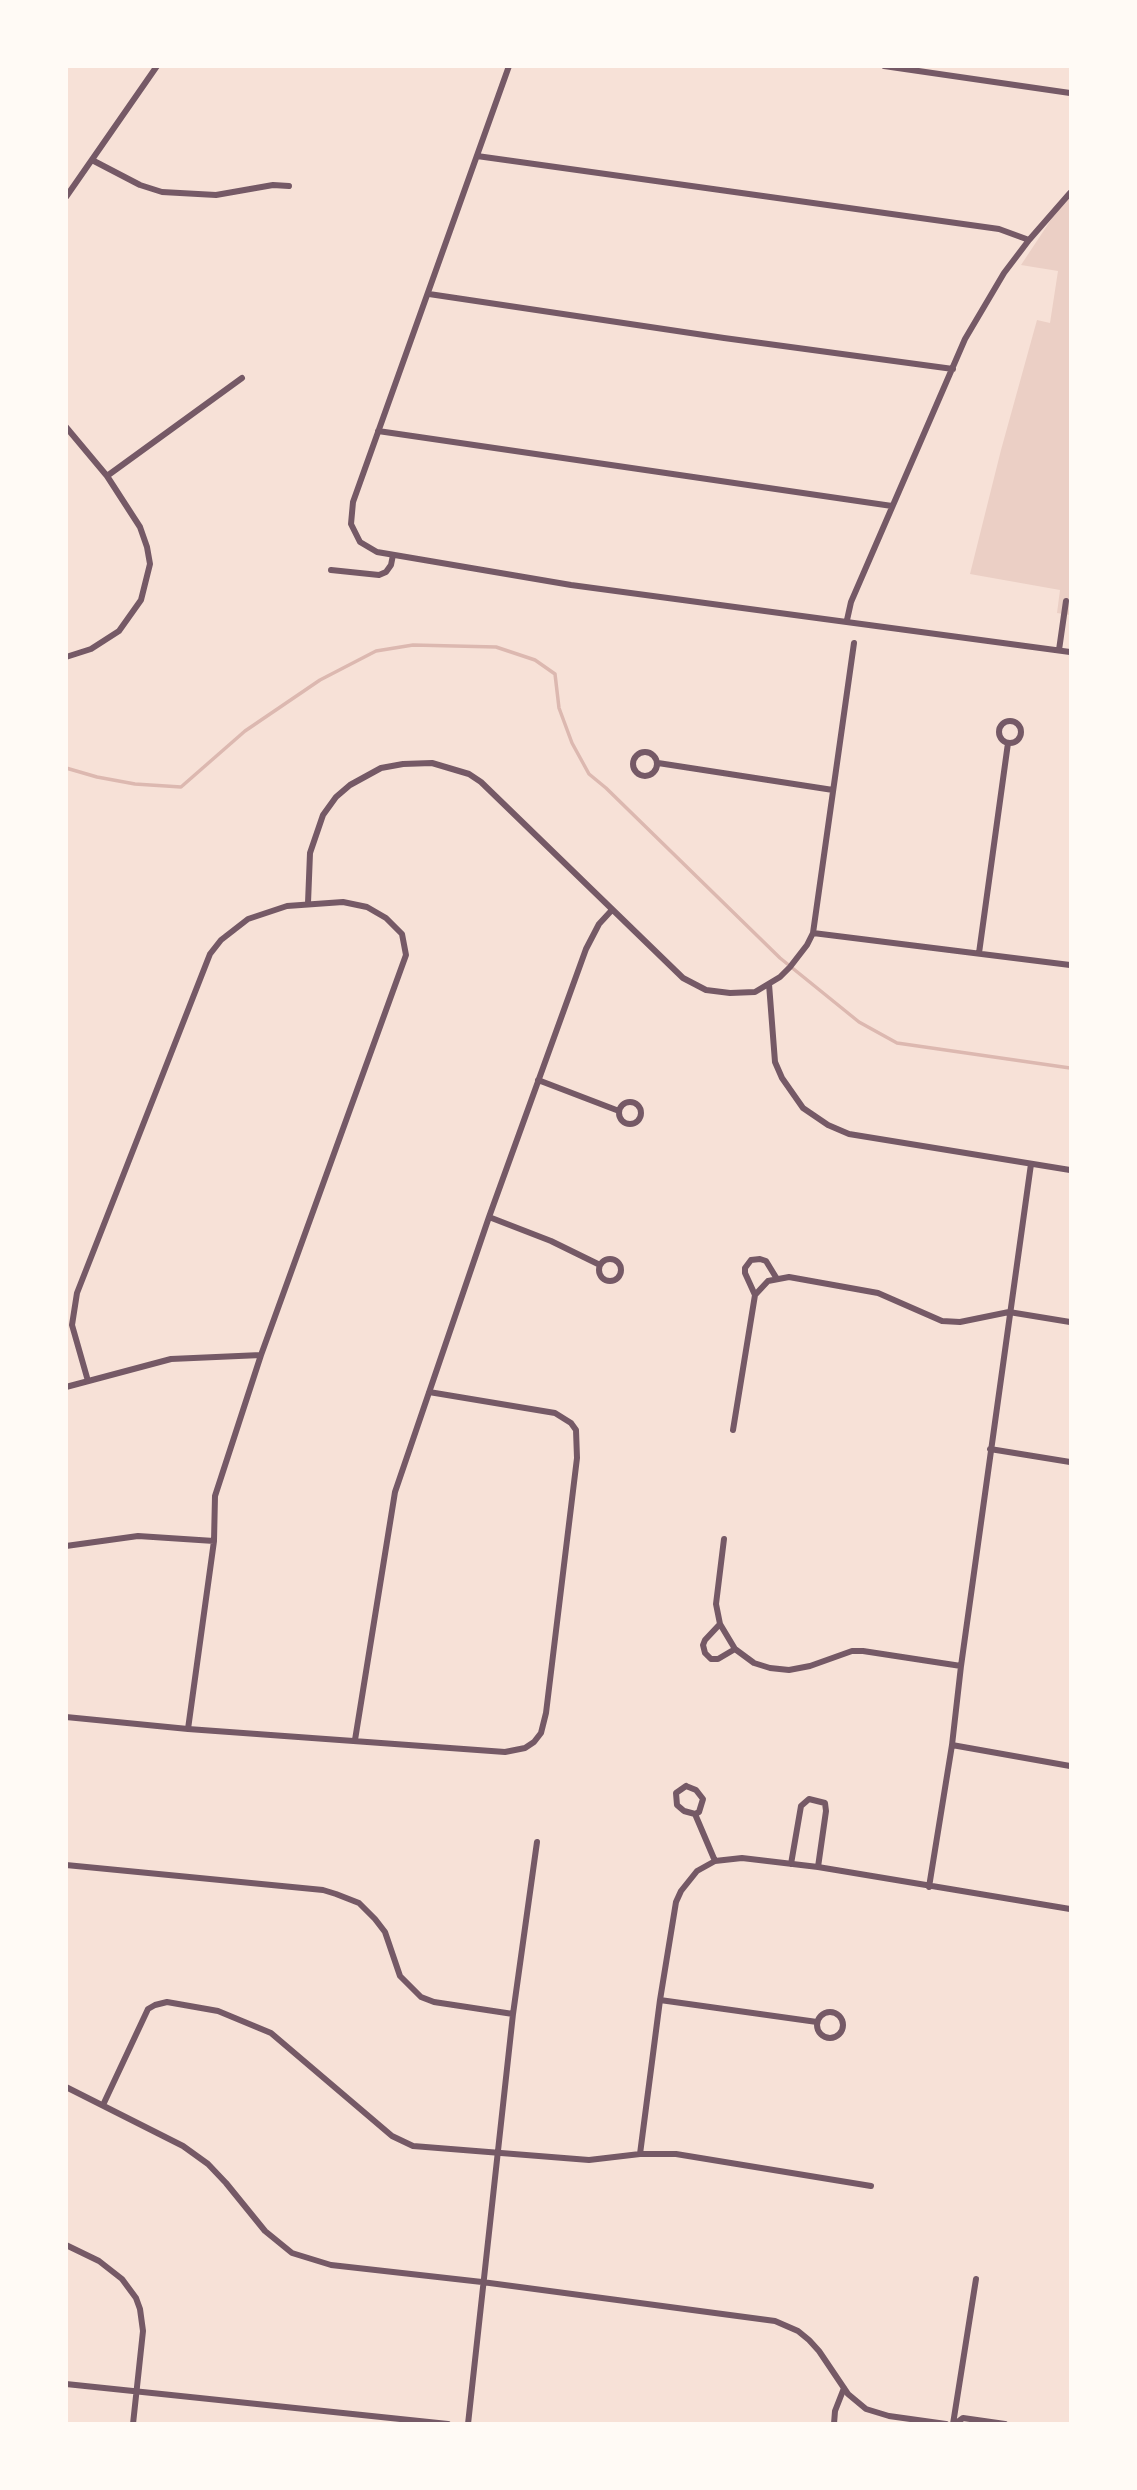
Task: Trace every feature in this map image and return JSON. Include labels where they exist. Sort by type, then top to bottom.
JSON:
[{"type":"street","points":[[66,197],[157,66]]},
{"type":"street","points":[[509,66],[353,502],[351,524],[360,542],[368,548],[393,555],[571,585],[1070,652]]},
{"type":"street","points":[[884,66],[1070,93]]},
{"type":"street","points":[[477,156],[999,229],[1029,240]]},
{"type":"street","points":[[92,160],[140,185],[162,192],[216,195],[272,185],[289,186]]},
{"type":"street","points":[[847,620],[851,603],[892,506],[982,307],[1029,240],[1070,193]]},
{"type":"street","points":[[429,294],[953,369]]},
{"type":"street","points":[[107,476],[242,378]]},
{"type":"street","points":[[66,427],[107,476],[140,527],[148,547],[150,564],[141,600],[120,631],[91,649],[66,657]]},
{"type":"street","points":[[378,431],[892,506]]},
{"type":"street","points":[[331,570],[379,575],[386,572],[391,565],[393,555]]},
{"type":"street","points":[[1059,650],[1066,601]]},
{"type":"street","points":[[308,903],[308,875],[313,844],[323,815],[336,797],[350,785],[382,768],[419,762],[448,767],[469,774],[481,782],[683,978],[706,990],[755,992],[780,977],[807,945],[813,933],[854,643]]},
{"type":"street","points":[[979,953],[1008,743]]},
{"type":"street","points":[[644,751],[654,755],[658,763],[652,774],[644,776],[636,772],[632,765],[636,755],[644,751]]},
{"type":"street","points":[[658,763],[833,790]]},
{"type":"street","points":[[88,1381],[72,1325],[77,1293],[210,954],[221,940],[248,919],[287,906],[343,902],[367,907],[396,925],[405,941],[405,955],[261,1356],[215,1496],[214,1541],[188,1729]]},
{"type":"street","points":[[355,1740],[391,1506],[488,1217],[586,949],[599,924],[611,911]]},
{"type":"street","points":[[813,933],[1070,965]]},
{"type":"street","points":[[769,984],[775,1062],[794,1096],[803,1108],[817,1119],[849,1134],[1070,1170]]},
{"type":"street","points":[[538,1080],[619,1111]]},
{"type":"street","points":[[929,1887],[952,1745],[990,1449],[1031,1164]]},
{"type":"street","points":[[488,1217],[551,1241],[600,1265]]},
{"type":"street","points":[[733,1430],[755,1296],[745,1268],[751,1260],[766,1261],[777,1279]]},
{"type":"street","points":[[755,1296],[768,1282],[789,1277],[878,1293],[942,1321],[960,1322],[1009,1312],[1070,1322]]},
{"type":"street","points":[[66,1387],[171,1359],[261,1356]]},
{"type":"street","points":[[66,1717],[188,1729],[505,1752],[525,1748],[534,1742],[541,1733],[546,1713],[577,1458],[576,1430],[571,1423],[555,1413],[429,1392]]},
{"type":"street","points":[[990,1449],[1070,1462]]},
{"type":"street","points":[[66,1546],[138,1536],[214,1541]]},
{"type":"street","points":[[724,1539],[716,1604],[720,1624],[735,1649],[754,1663],[789,1670],[810,1666],[843,1653],[863,1650],[961,1666]]},
{"type":"street","points":[[720,1624],[705,1640],[705,1653],[711,1659],[718,1659],[735,1649]]},
{"type":"street","points":[[952,1745],[1070,1766]]},
{"type":"street","points":[[681,1787],[691,1787],[701,1794],[702,1804],[699,1812],[695,1814],[684,1811],[677,1805],[676,1793],[681,1787]]},
{"type":"street","points":[[791,1864],[801,1806],[809,1799],[825,1803],[818,1867]]},
{"type":"street","points":[[695,1814],[715,1861]]},
{"type":"street","points":[[467,2424],[513,2014],[537,1842]]},
{"type":"street","points":[[640,2154],[676,1902],[697,1871],[715,1861],[742,1858],[818,1867],[1070,1909]]},
{"type":"street","points":[[66,1865],[323,1890],[336,1894],[359,1903],[375,1919],[384,1932],[400,1976],[421,1997],[434,2002],[513,2014]]},
{"type":"street","points":[[660,2000],[817,2022]]},
{"type":"street","points":[[103,2105],[144,2016],[155,2005],[167,2002],[218,2011],[271,2033],[403,2143],[413,2146],[589,2160],[640,2154],[676,2154],[871,2186]]},
{"type":"street","points":[[833,2012],[840,2017],[843,2029],[838,2036],[825,2038],[818,2032],[817,2022],[825,2013],[833,2012]]},
{"type":"street","points":[[66,2087],[183,2146],[208,2164],[265,2231],[292,2253],[331,2264],[775,2321],[798,2331],[809,2340],[856,2402],[877,2414],[946,2424]]},
{"type":"street","points":[[66,2245],[99,2261],[122,2279],[136,2298],[143,2331],[133,2424]]},
{"type":"street","points":[[954,2424],[976,2279]]},
{"type":"street","points":[[66,2384],[448,2424]]},
{"type":"street","points":[[834,2424],[835,2411],[844,2388]]},
{"type":"street","points":[[954,2424],[963,2418],[1005,2424]]},
{"type":"shaded area","points":[[1070,191],[1070,615],[1057,613],[1060,590],[970,574],[1037,320],[1050,323],[1058,271],[1021,265]]},
{"type":"waterway","points":[[66,768],[135,784],[181,787],[245,731],[320,680],[376,651],[413,645],[496,647],[535,660],[555,674],[559,708],[572,743],[589,774],[780,958],[859,1022],[897,1043],[1070,1068]]}]
